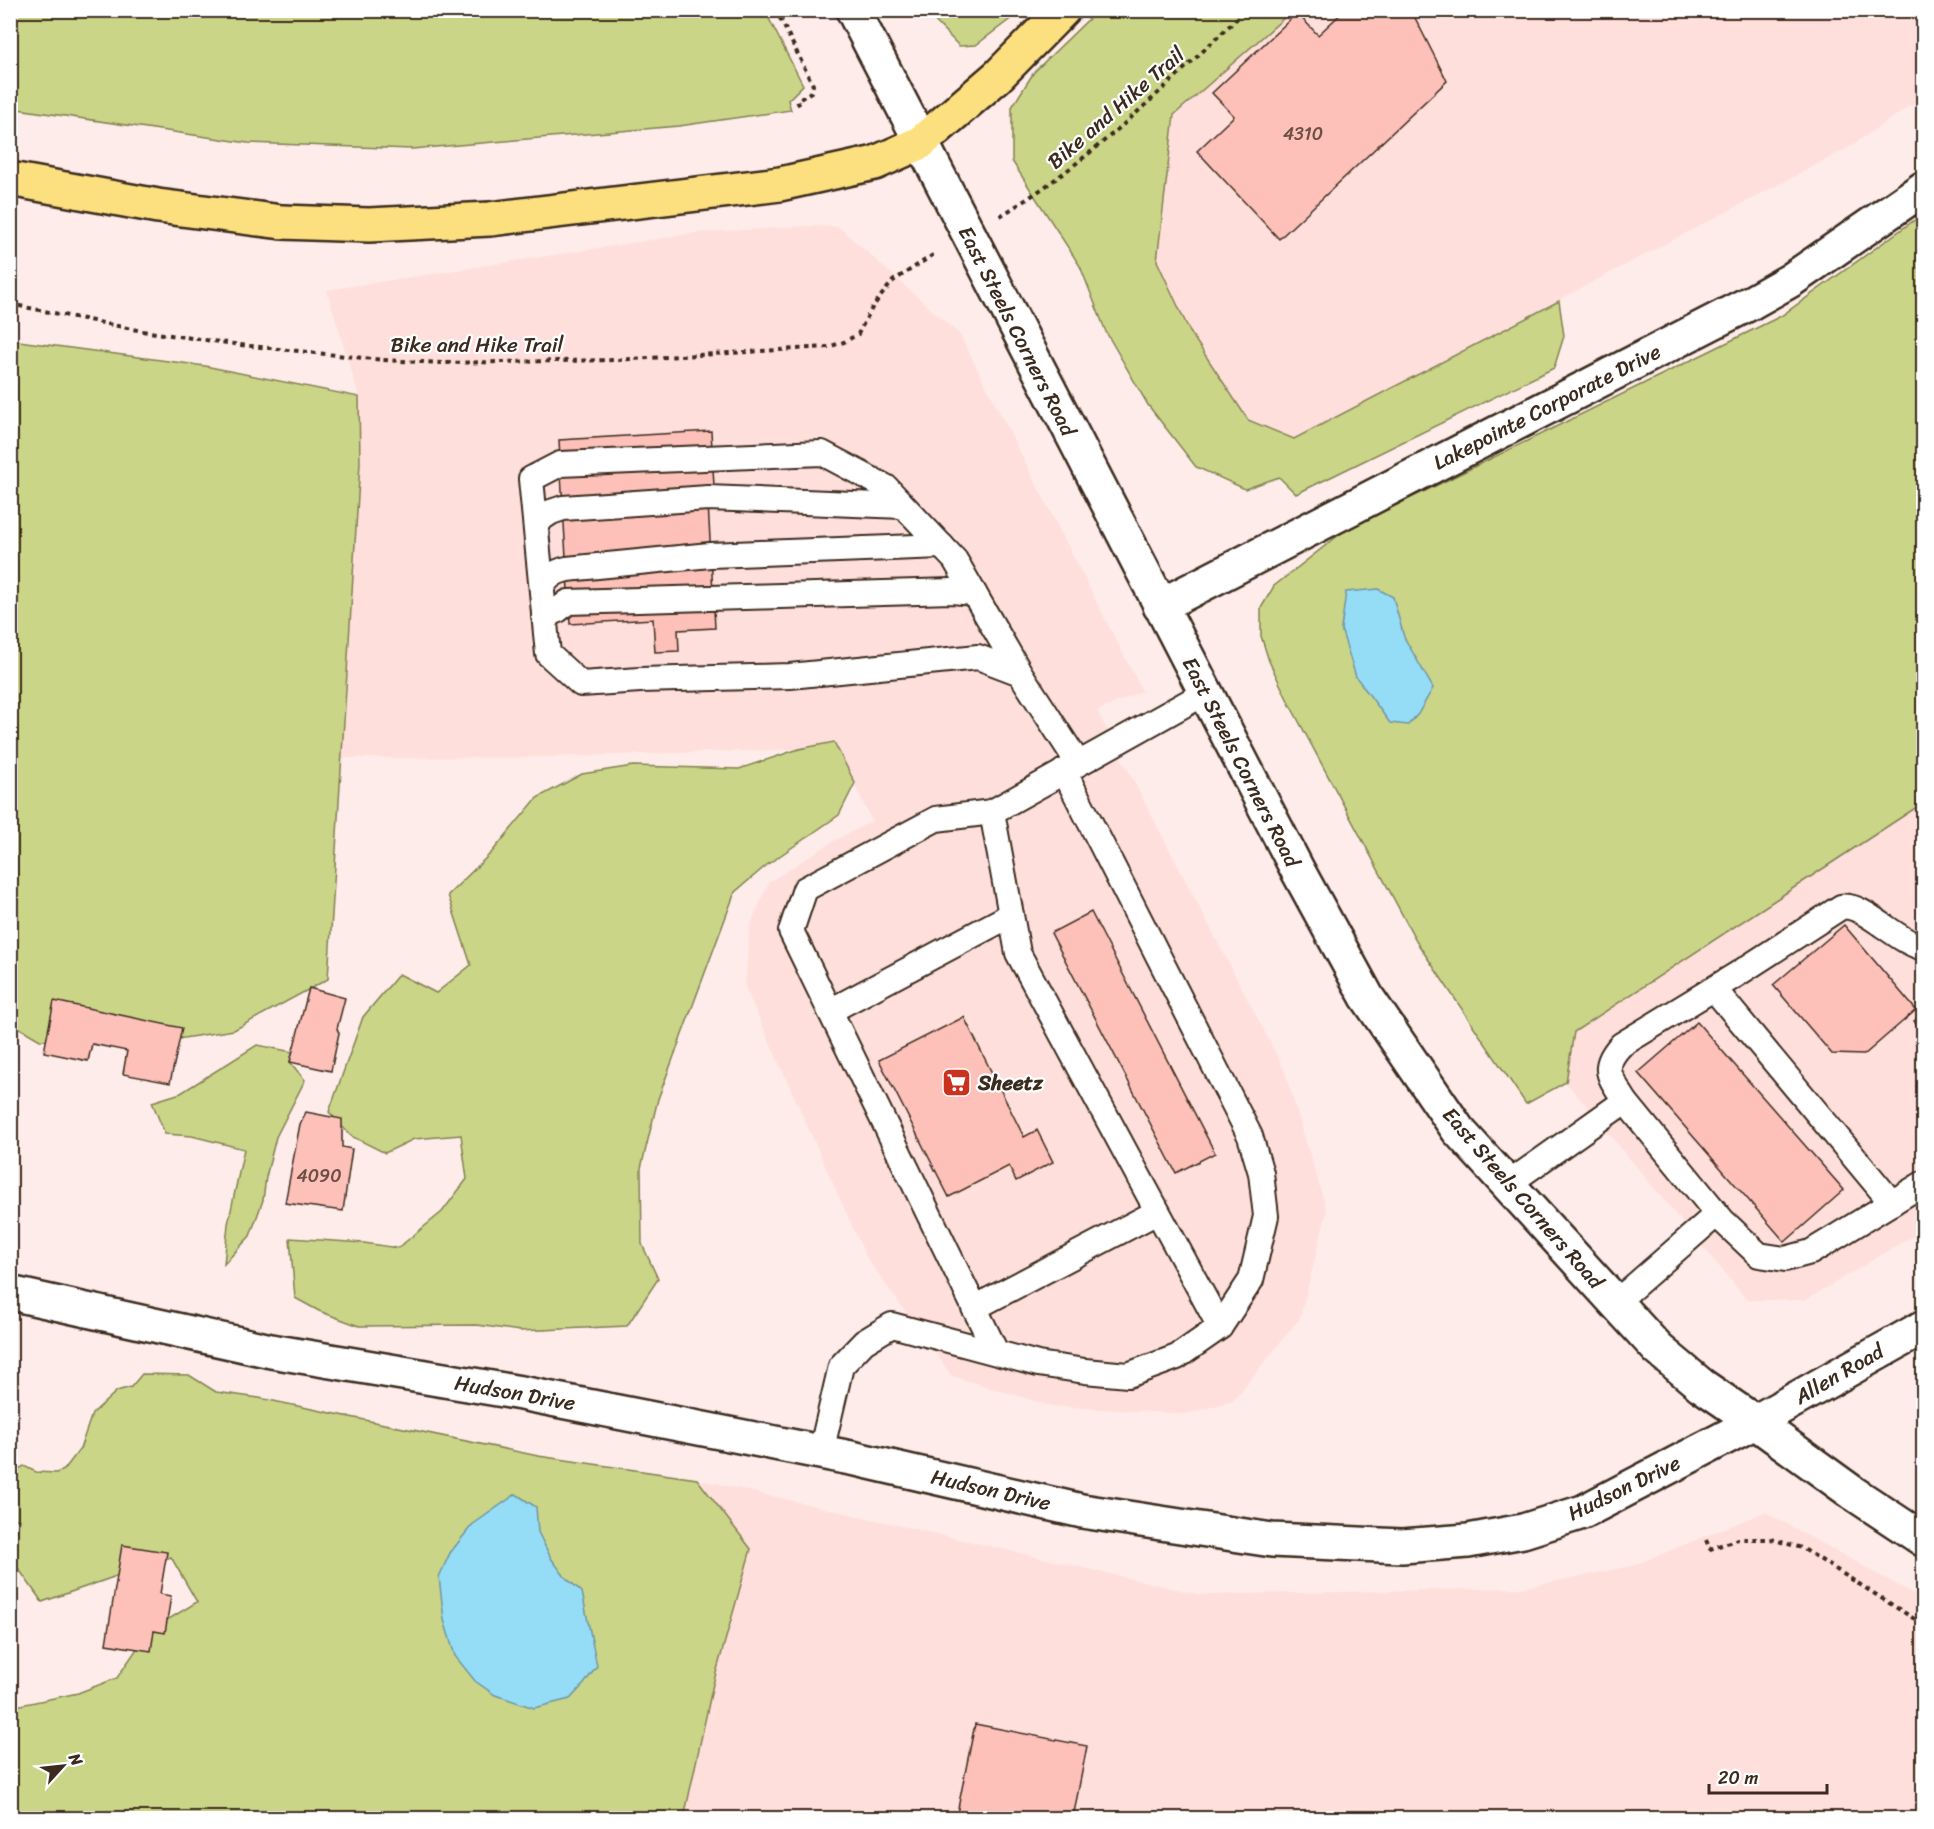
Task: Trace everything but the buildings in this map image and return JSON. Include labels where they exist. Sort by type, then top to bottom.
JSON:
[{"type":"highway","points":[[10,179],[158,206],[282,222],[369,225],[490,219],[780,184],[875,163],[920,143],[998,76],[1063,10]]},
{"type":"street","name":"East Steels Corners Road","points":[[853,10],[1205,693],[1367,997],[1458,1130],[1615,1303],[1658,1349],[1701,1386],[1755,1422]]},
{"type":"street","name":"Lakepointe Corporate Drive","points":[[1160,606],[1752,302],[1791,280],[1923,188]]},
{"type":"street","name":"Hudson Drive","points":[[10,1293],[271,1351],[521,1393],[821,1452],[1082,1511],[1272,1540],[1402,1546],[1468,1541],[1523,1531],[1583,1512],[1755,1422]]},
{"type":"street","name":"Allen Road","points":[[1755,1422],[1923,1327]]},
{"type":"street","points":[[1755,1422],[1852,1493],[1923,1540]]},
{"type":"lane","points":[[821,1452],[841,1366],[864,1342],[892,1325],[1038,1364],[1128,1375],[1177,1358],[1220,1327],[1251,1280],[1266,1216],[1261,1173],[1250,1136],[1071,767],[1020,673],[955,560],[886,487],[822,453],[560,464],[531,479],[548,654],[581,684],[790,676],[978,657],[1020,673]]},
{"type":"lane","points":[[536,522],[551,512],[563,508],[708,498],[903,506]]},
{"type":"lane","points":[[542,587],[547,578],[567,569],[710,555],[942,546]]},
{"type":"lane","points":[[544,616],[568,602],[952,591],[974,593]]},
{"type":"lane","points":[[996,1352],[791,931],[805,889],[936,819],[992,812],[1205,693]]},
{"type":"lane","points":[[992,812],[1018,953],[1220,1327]]},
{"type":"lane","points":[[1923,948],[1911,946],[1858,909],[1848,905],[1841,907],[1621,1045],[1610,1058],[1609,1073],[1626,1101],[1717,1214],[1741,1240],[1759,1255],[1785,1259],[1811,1252],[1923,1183]]},
{"type":"lane","points":[[830,1011],[1011,915]]},
{"type":"lane","points":[[1714,988],[1892,1203]]},
{"type":"lane","points":[[1508,1184],[1626,1101]]},
{"type":"lane","points":[[974,1308],[1157,1212]]},
{"type":"lane","points":[[1615,1303],[1717,1214]]},
{"type":"path","points":[[776,10],[813,85],[811,92],[797,101],[801,108]]},
{"type":"path","name":"Bike and Hike Trail","points":[[1028,199],[1104,140],[1165,87],[1246,10]]},
{"type":"path","name":"Bike and Hike Trail","points":[[10,304],[142,331],[241,345],[383,360],[441,363],[616,360],[828,347],[858,334],[883,292],[893,281],[911,268]]},
{"type":"path","points":[[1706,1540],[1710,1549],[1738,1539],[1771,1539],[1802,1548],[1923,1625]]},
{"type":"shaded area","points":[[1292,11],[1923,11],[1923,97],[1846,149],[1294,439],[1248,420],[1190,332],[1157,261],[1174,115]]},
{"type":"shaded area","points":[[807,226],[839,227],[960,335],[1142,691],[1097,711],[1284,1069],[1327,1211],[1300,1318],[1233,1401],[1186,1414],[1051,1406],[952,1376],[866,1257],[745,987],[750,926],[769,882],[834,841],[872,821],[834,742],[799,749],[551,757],[342,758],[360,463],[359,397],[327,290],[696,233]]},
{"type":"shaded area","points":[[1923,803],[1923,1230],[1806,1300],[1747,1300],[1566,1082],[1573,1032]]},
{"type":"shaded area","points":[[697,1479],[1202,1595],[1521,1588],[1632,1566],[1765,1512],[1923,1599],[1923,1818],[684,1818],[713,1684],[751,1549]]},
{"type":"green space","points":[[1098,10],[1292,11],[1174,115],[1157,261],[1190,332],[1248,420],[1294,439],[1559,301],[1564,336],[1554,368],[1296,494],[1279,477],[1245,489],[1196,467],[1148,405],[1106,332],[1080,266],[1012,161],[1012,107],[1034,72]]},
{"type":"green space","points":[[10,11],[765,11],[803,85],[788,100],[791,110],[679,126],[412,149],[248,143],[11,108]]},
{"type":"green space","points":[[929,11],[1021,11],[976,45],[959,46],[932,18]]},
{"type":"green space","points":[[1923,214],[1923,803],[1574,1032],[1566,1082],[1526,1104],[1418,944],[1289,703],[1269,661],[1261,636],[1261,608],[1274,586],[1344,531],[1781,316]]},
{"type":"green space","points":[[11,340],[205,366],[359,397],[360,463],[328,979],[234,1030],[146,1044],[40,1040],[11,1023]]},
{"type":"green space","points":[[834,742],[855,783],[839,815],[768,864],[735,892],[658,1099],[641,1168],[642,1244],[658,1279],[627,1326],[520,1331],[477,1325],[359,1326],[319,1311],[295,1298],[290,1238],[364,1243],[398,1248],[442,1212],[467,1179],[461,1135],[414,1139],[385,1153],[351,1136],[329,1112],[363,1017],[399,974],[436,993],[471,965],[448,895],[492,852],[537,798],[582,774],[633,766],[739,769],[799,749]]},
{"type":"green space","points":[[257,1045],[293,1052],[290,1062],[305,1080],[276,1137],[263,1200],[250,1236],[224,1264],[228,1224],[244,1149],[192,1136],[165,1134],[152,1102],[181,1093]]},
{"type":"green space","points":[[142,1374],[189,1375],[216,1392],[259,1398],[538,1456],[697,1479],[751,1549],[713,1684],[684,1818],[11,1818],[11,1707],[78,1693],[117,1678],[149,1631],[197,1602],[171,1557],[42,1602],[11,1558],[11,1550],[20,1520],[11,1518],[11,1473],[24,1466],[36,1472],[56,1473],[64,1470],[80,1449],[92,1414],[117,1391],[131,1387]]},
{"type":"water","points":[[1378,589],[1393,597],[1404,637],[1433,688],[1418,714],[1408,725],[1390,723],[1356,677],[1341,629],[1346,592]]},
{"type":"water","points":[[516,1494],[536,1507],[538,1532],[551,1558],[565,1577],[582,1592],[597,1666],[570,1699],[534,1708],[495,1695],[475,1681],[455,1656],[444,1620],[439,1577],[450,1553],[472,1525]]},
{"type":"place","name":"Sheetz","points":[[957,1083]]}]
